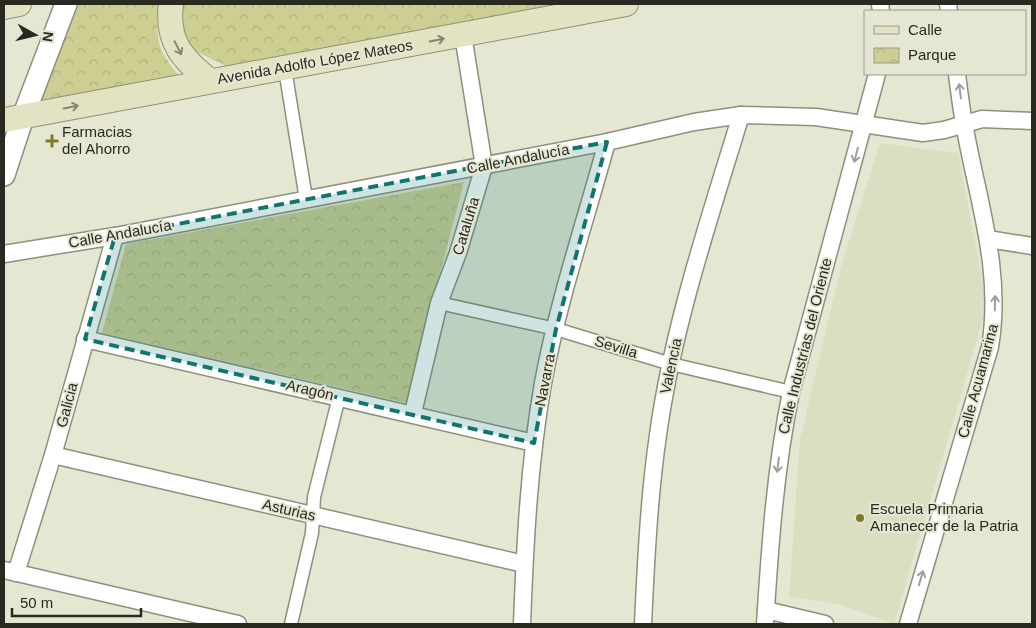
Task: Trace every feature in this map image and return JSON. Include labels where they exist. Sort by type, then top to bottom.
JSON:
[{"type":"main road","points":[[4,7],[19,4]]},
{"type":"main road","points":[[170,4],[169,17],[172,36],[180,53],[189,64],[210,81]]},
{"type":"main road","name":"Avenida Adolfo López Mateos","points":[[13,118],[285,69],[626,4]]},
{"type":"street","points":[[4,175],[13,118],[66,4]]},
{"type":"street","name":"Cataluña","points":[[413,414],[439,304],[458,253],[484,166],[463,35]]},
{"type":"street","points":[[285,69],[306,199]]},
{"type":"street","name":"Calle Industrias del Oriente","points":[[765,617],[773,503],[781,441],[792,392],[877,75]]},
{"type":"street","name":"Calle Acuamarina","points":[[908,624],[990,347],[994,319],[995,292],[988,240],[964,124],[957,75]]},
{"type":"street","name":"Calle Andalucía","points":[[4,254],[115,236],[607,142],[694,122],[741,115],[782,115],[864,123],[923,133],[997,118],[1032,122]]},
{"type":"street","name":"Valencia","points":[[643,624],[658,435],[671,364],[684,309],[741,115]]},
{"type":"street","name":"Navarra","points":[[522,624],[524,564],[534,443],[544,382],[556,329],[607,142]]},
{"type":"street","name":"Galicia","points":[[10,572],[53,455],[115,236]]},
{"type":"street","points":[[988,240],[1032,246]]},
{"type":"street","name":"Sevilla","points":[[439,304],[556,329],[671,364],[792,392]]},
{"type":"street","name":"Aragón","points":[[85,339],[534,443]]},
{"type":"street","points":[[291,624],[314,516],[314,497],[339,397]]},
{"type":"street","name":"Asturias","points":[[53,455],[524,564]]},
{"type":"street","points":[[10,572],[238,624]]},
{"type":"street","points":[[765,617],[824,624]]},
{"type":"highlighted area","points":[[607,142],[556,329],[534,443],[85,339],[115,236]]},
{"type":"shaded area","name":"Escuela Primaria Amanecer de la Patria","points":[[880,143],[958,153],[986,299],[983,319],[894,624],[839,604],[789,597],[800,439],[841,267]]},
{"type":"green space","points":[[79,4],[159,4],[159,43],[166,58],[180,77],[37,104]]},
{"type":"green space","points":[[182,4],[565,4],[228,67],[191,49],[180,31]]},
{"type":"green space","points":[[464,182],[406,403],[102,333],[126,244]]},
{"type":"place","name":"Farmacias del Ahorro","points":[[52,141]]},
{"type":"place","name":"Escuela Primaria Amanecer de la Patria","points":[[860,518]]}]
